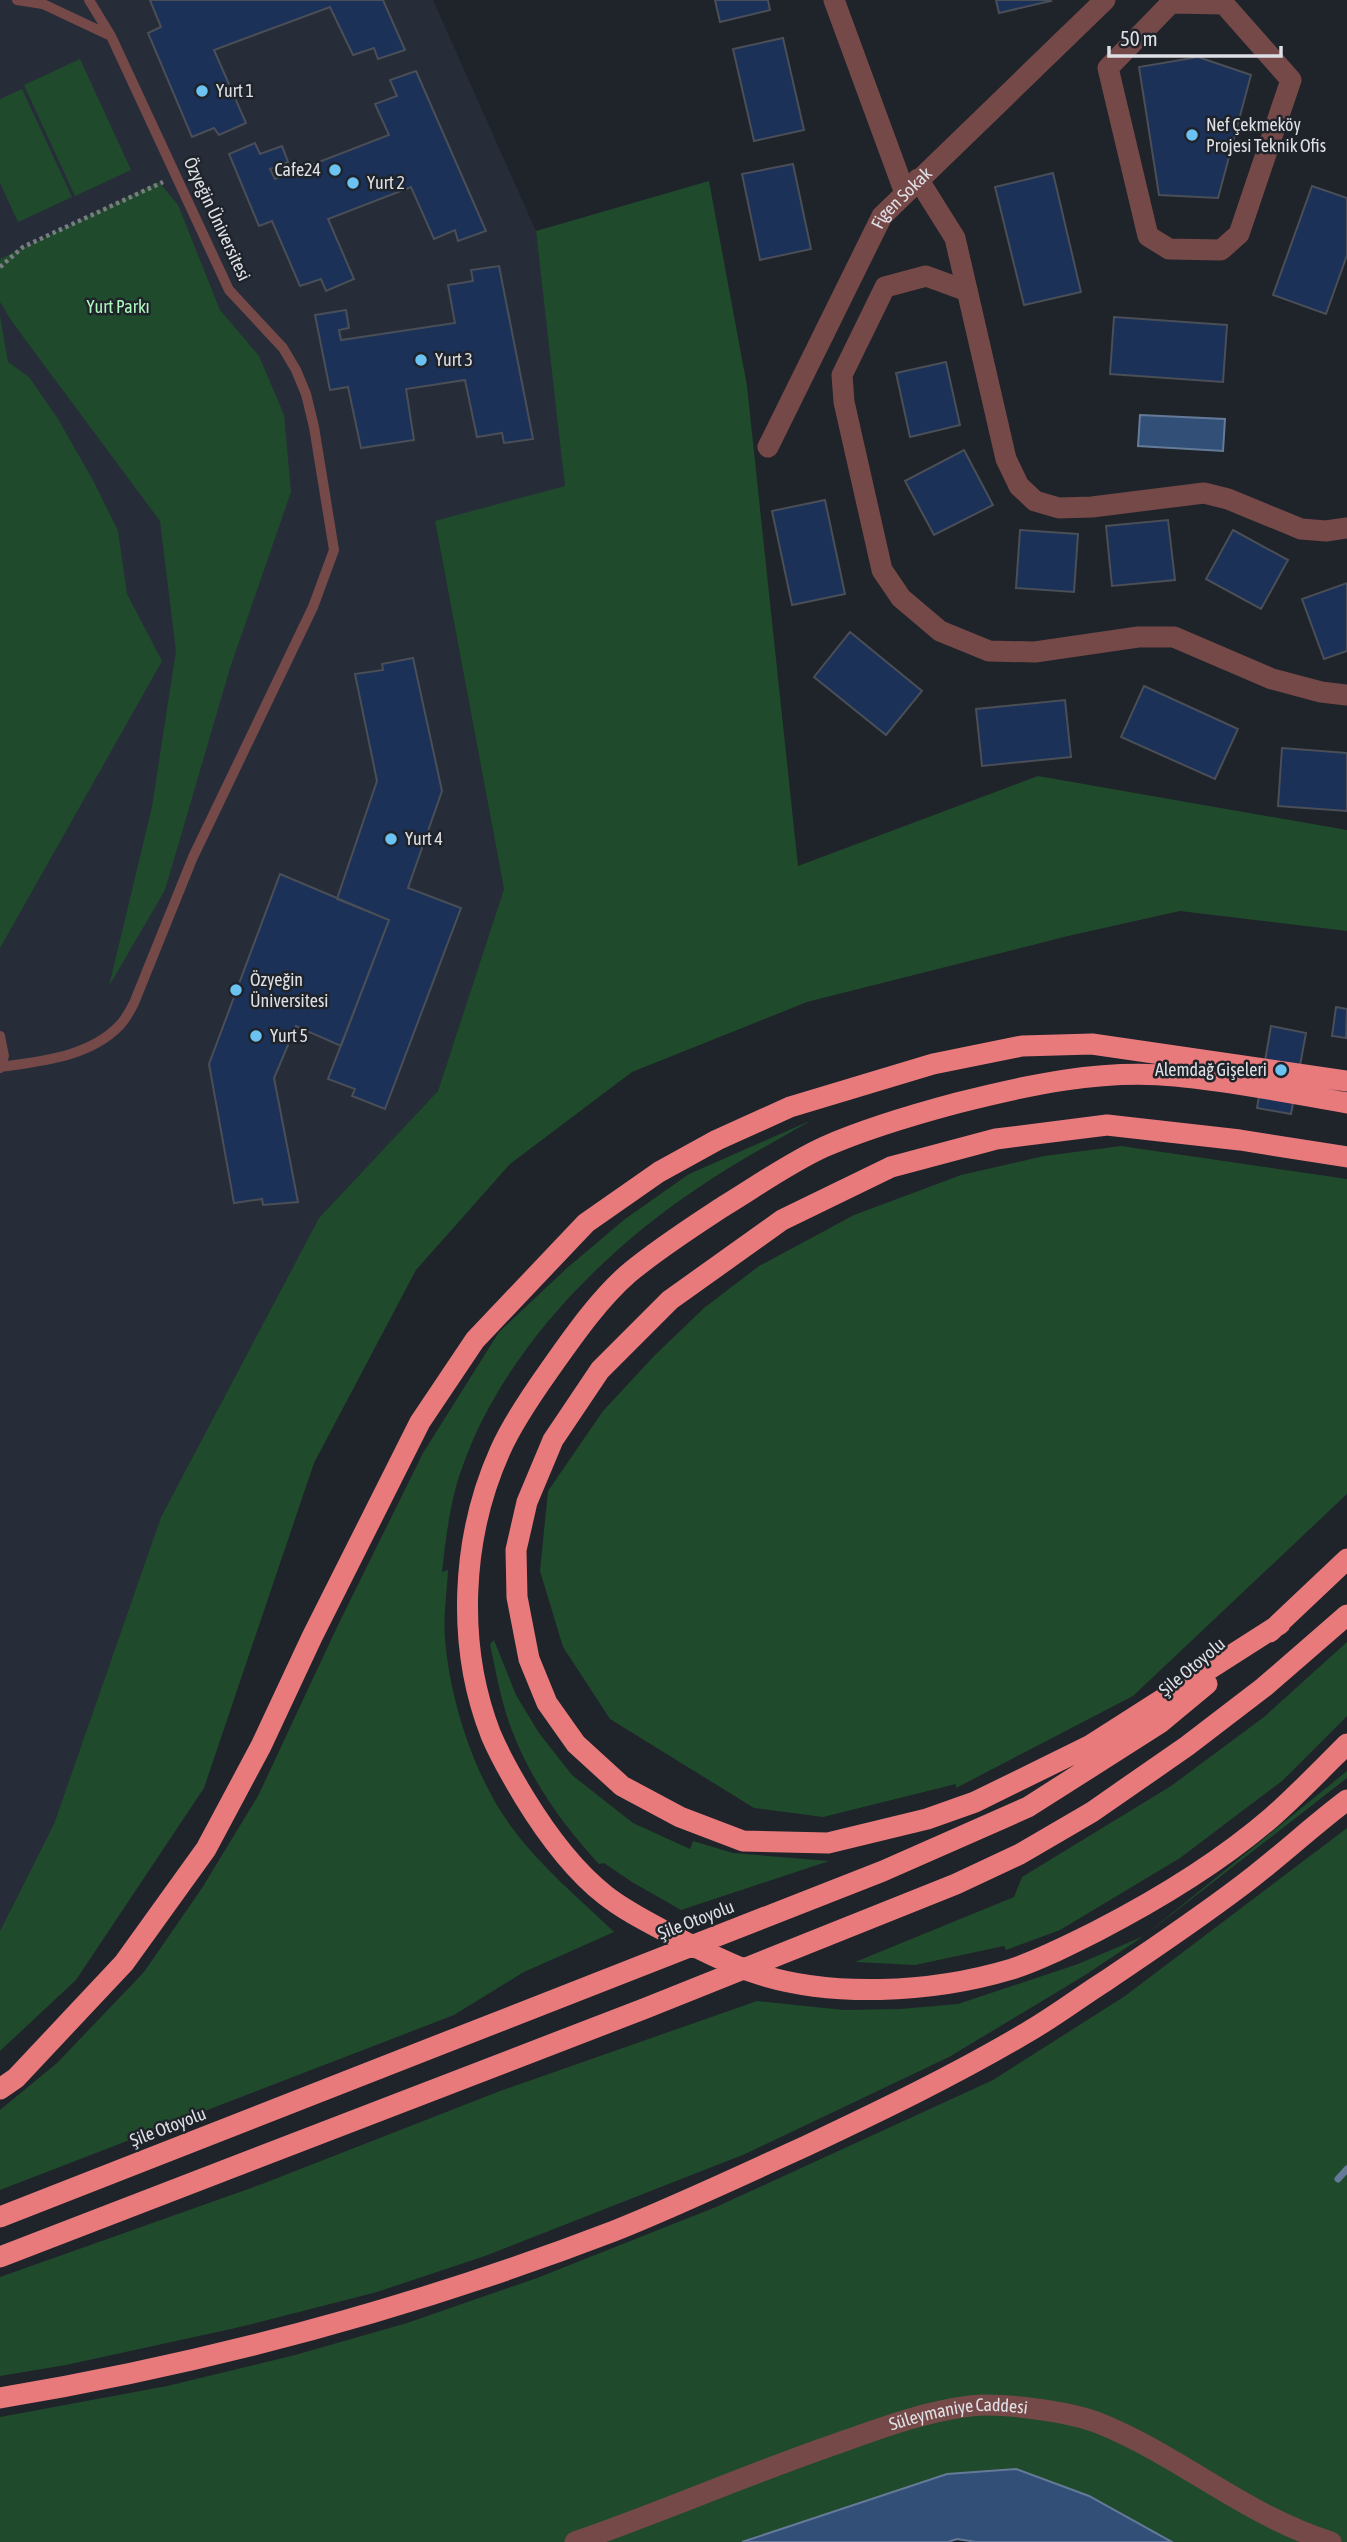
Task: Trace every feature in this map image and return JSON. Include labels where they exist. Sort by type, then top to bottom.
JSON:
[{"type":"highway","points":[[0,2089],[16,2078],[124,1963],[206,1849],[261,1746],[312,1637],[420,1422],[475,1340],[586,1223],[671,1165],[717,1140],[790,1107],[933,1064],[1022,1046],[1092,1044],[1347,1081]]},
{"type":"highway","points":[[1347,1103],[1173,1075],[1086,1076],[1009,1090],[875,1126],[820,1149],[680,1235],[626,1276],[572,1336],[534,1392],[500,1451],[475,1525],[468,1608],[478,1688],[491,1734],[540,1823],[574,1866],[605,1895],[644,1920],[720,1960],[754,1973],[792,1982],[852,1990],[935,1986],[1009,1970],[1044,1957],[1143,1907],[1207,1866],[1270,1818],[1347,1744]]},
{"type":"highway","points":[[1280,1624],[1089,1746],[975,1802],[927,1819],[828,1843],[743,1841],[680,1818],[622,1786],[576,1744],[547,1703],[529,1659],[517,1597],[516,1550],[527,1502],[552,1440],[600,1370],[670,1300],[782,1220],[891,1167],[996,1139],[1107,1125],[1240,1140],[1347,1157]]},
{"type":"highway","name":"Şile Otoyolu","points":[[0,2217],[883,1871],[1028,1807],[1160,1723],[1280,1624],[1347,1559]]},
{"type":"highway","points":[[0,2257],[646,2008],[956,1884],[1009,1859],[1093,1812],[1187,1746],[1264,1687],[1347,1615]]},
{"type":"highway","points":[[0,2398],[67,2387],[280,2338],[400,2303],[490,2275],[614,2230],[718,2187],[927,2087],[1028,2032],[1188,1924],[1254,1876],[1347,1800]]},
{"type":"street","points":[[834,0],[912,186],[955,238],[1006,459],[1019,486],[1035,501],[1059,508],[1093,507],[1204,493],[1228,499],[1301,529],[1326,531],[1347,528]]},
{"type":"street","name":"Figen Sokak","points":[[768,447],[882,216],[1105,0]]},
{"type":"street","points":[[1170,1],[1228,2],[1291,80],[1239,234],[1221,250],[1169,249],[1148,236],[1108,68],[1170,1]]},
{"type":"street","points":[[967,291],[926,276],[885,288],[842,375],[844,402],[882,570],[901,597],[940,631],[989,651],[1035,652],[1138,637],[1174,637],[1272,678],[1321,692],[1347,695]]},
{"type":"street","name":"Süleymaniye Caddesi","points":[[575,2542],[649,2516],[775,2465],[908,2418],[973,2405],[1040,2409],[1098,2422],[1146,2444],[1224,2491],[1298,2529],[1331,2542]]},
{"type":"lane","points":[[17,0],[43,4],[111,36]]},
{"type":"lane","name":"Özyeğin Üniversitesi","points":[[0,1068],[83,1050],[103,1040],[121,1025],[134,1003],[193,857],[313,607],[334,551],[306,394],[296,370],[283,348],[229,290],[111,36],[89,0]]},
{"type":"lane","points":[[0,1036],[4,1056],[0,1068]]},
{"type":"path","points":[[0,267],[23,247],[177,176]]},
{"type":"shaded area","name":"Özyeğin Üniversitesi","points":[[0,0],[433,0],[536,231],[566,486],[435,522],[504,889],[438,1091],[319,1218],[161,1517],[54,1824],[0,1931]]},
{"type":"green space","points":[[80,59],[131,170],[75,196],[24,85]]},
{"type":"green space","points":[[22,89],[72,197],[18,222],[0,183],[0,99]]},
{"type":"green space","points":[[709,181],[747,386],[798,866],[1038,776],[1347,830],[1347,931],[1180,911],[1068,936],[807,1002],[632,1072],[510,1164],[416,1270],[314,1463],[204,1788],[76,1980],[0,2051],[0,1931],[54,1824],[161,1517],[319,1218],[438,1091],[504,889],[435,521],[565,486],[536,231]]},
{"type":"green space","name":"Yurt Parkı","points":[[159,182],[178,205],[220,310],[259,356],[284,415],[291,492],[230,668],[165,890],[109,986],[152,807],[176,651],[160,521],[0,302],[0,259]]},
{"type":"green space","points":[[0,316],[8,362],[29,377],[58,419],[118,531],[127,594],[162,661],[0,948]]},
{"type":"green space","points":[[812,1120],[698,1188],[625,1243],[591,1275],[528,1347],[502,1386],[479,1426],[454,1493],[442,1572],[448,1570],[445,1631],[452,1688],[476,1763],[499,1809],[524,1843],[548,1870],[614,1932],[524,1972],[454,2015],[0,2190],[0,2110],[57,2063],[144,1972],[202,1888],[258,1796],[423,1453],[499,1332],[567,1268],[625,1219],[689,1174]]},
{"type":"green space","points":[[1121,1146],[1347,1179],[1347,1494],[1133,1696],[956,1788],[956,1784],[823,1817],[754,1808],[610,1719],[563,1647],[540,1571],[548,1491],[603,1411],[704,1308],[759,1266],[854,1215],[961,1175],[1044,1156]]},
{"type":"green space","points":[[494,1640],[516,1695],[539,1733],[572,1775],[633,1823],[690,1849],[693,1841],[733,1853],[829,1861],[681,1910],[604,1863],[599,1864],[548,1800],[519,1747],[507,1718],[499,1686],[490,1644]]},
{"type":"green space","points":[[1347,1642],[1347,1716],[1282,1781],[1180,1858],[1060,1930],[1006,1950],[1004,1946],[915,1965],[855,1962],[1014,1897],[1022,1877],[1171,1786],[1264,1717]]},
{"type":"green space","points":[[1347,1771],[1347,1778],[1144,1936]]},
{"type":"green space","points":[[1347,1828],[1347,2542],[1172,2542],[1089,2496],[947,2474],[742,2542],[0,2542],[0,2417],[167,2386],[295,2355],[407,2323],[537,2278],[716,2207],[993,2080],[1125,1996]]},
{"type":"green space","points":[[1144,1936],[1082,1977],[949,2057],[745,2154],[485,2256],[377,2292],[240,2327],[66,2365],[0,2376],[0,2277],[262,2184],[500,2091],[757,2001],[844,2010],[958,2004],[1078,1964]]},
{"type":"water","points":[[1140,415],[1225,419],[1223,451],[1138,446]]},
{"type":"water","points":[[1016,2469],[1089,2496],[1172,2542],[976,2542],[957,2539],[948,2542],[742,2542],[947,2474]]},
{"type":"building","name":"Yurt 1","points":[[150,0],[383,0],[405,50],[378,59],[374,48],[353,55],[330,7],[214,50],[246,123],[219,135],[214,128],[192,137],[148,33],[161,27]]},
{"type":"building","points":[[715,0],[768,0],[770,10],[720,22]]},
{"type":"building","points":[[996,0],[1050,0],[1051,1],[999,13]]},
{"type":"building","points":[[783,38],[804,130],[754,141],[733,49]]},
{"type":"building","name":"Nef Çekmeköy Projesi Teknik Ofis","points":[[1198,57],[1251,75],[1218,198],[1159,195],[1139,67]]},
{"type":"building","name":"Yurt 2","points":[[416,71],[486,231],[458,241],[455,230],[434,239],[411,187],[328,219],[354,279],[326,291],[321,279],[300,286],[272,221],[259,226],[229,154],[255,143],[260,154],[282,146],[288,162],[270,169],[275,179],[389,135],[375,104],[397,96],[390,80]]},
{"type":"building","points":[[793,164],[811,249],[760,260],[742,174]]},
{"type":"building","points":[[1053,173],[1081,292],[1024,305],[995,187]]},
{"type":"building","points":[[1312,186],[1347,198],[1347,255],[1326,314],[1273,295]]},
{"type":"building","name":"Yurt 3","points":[[499,266],[533,439],[504,443],[502,433],[477,437],[465,380],[406,389],[414,440],[361,448],[348,387],[330,390],[315,315],[346,310],[349,328],[339,330],[341,340],[455,323],[448,285],[473,281],[471,270]]},
{"type":"building","points":[[1114,317],[1227,325],[1223,382],[1110,374]]},
{"type":"building","points":[[946,362],[960,425],[910,437],[896,373]]},
{"type":"building","points":[[964,450],[993,505],[934,535],[905,481]]},
{"type":"building","points":[[825,500],[845,594],[792,605],[772,511]]},
{"type":"building","points":[[1168,520],[1175,580],[1112,586],[1106,526]]},
{"type":"building","points":[[1020,530],[1078,534],[1074,592],[1016,588]]},
{"type":"building","points":[[1233,530],[1288,560],[1261,609],[1206,579]]},
{"type":"building","points":[[1347,583],[1347,651],[1324,659],[1302,599]]},
{"type":"building","points":[[850,632],[922,691],[886,735],[814,677]]},
{"type":"building","name":"Yurt 4","points":[[413,658],[442,791],[408,888],[461,908],[385,1109],[352,1096],[355,1089],[328,1079],[389,920],[337,899],[377,781],[355,674],[383,670],[382,664]]},
{"type":"building","points":[[1144,686],[1238,729],[1215,779],[1121,737]]},
{"type":"building","points":[[1065,700],[1071,757],[982,766],[976,709]]},
{"type":"building","points":[[1282,748],[1347,753],[1347,811],[1278,806]]},
{"type":"building","name":"Yurt 5","points":[[280,874],[389,920],[341,1046],[296,1026],[274,1078],[298,1202],[263,1205],[262,1199],[234,1203],[209,1064]]},
{"type":"building","points":[[1336,1007],[1347,1009],[1346,1038],[1332,1036]]},
{"type":"building","name":"Alemdağ Gişeleri","points":[[1271,1026],[1306,1033],[1291,1114],[1257,1108]]},
{"type":"waterway","points":[[1338,2179],[1347,2169]]},
{"type":"place","name":"Yurt 1","points":[[202,91]]},
{"type":"place","name":"Nef Çekmeköy Projesi Teknik Ofis","points":[[1192,135]]},
{"type":"place","name":"Cafe24","points":[[335,170]]},
{"type":"place","name":"Yurt 2","points":[[353,183]]},
{"type":"place","name":"Yurt 3","points":[[421,360]]},
{"type":"place","name":"Yurt 4","points":[[391,839]]},
{"type":"place","name":"Özyeğin Üniversitesi","points":[[236,990]]},
{"type":"place","name":"Yurt 5","points":[[256,1036]]},
{"type":"place","name":"Alemdağ Gişeleri","points":[[1281,1070]]}]
